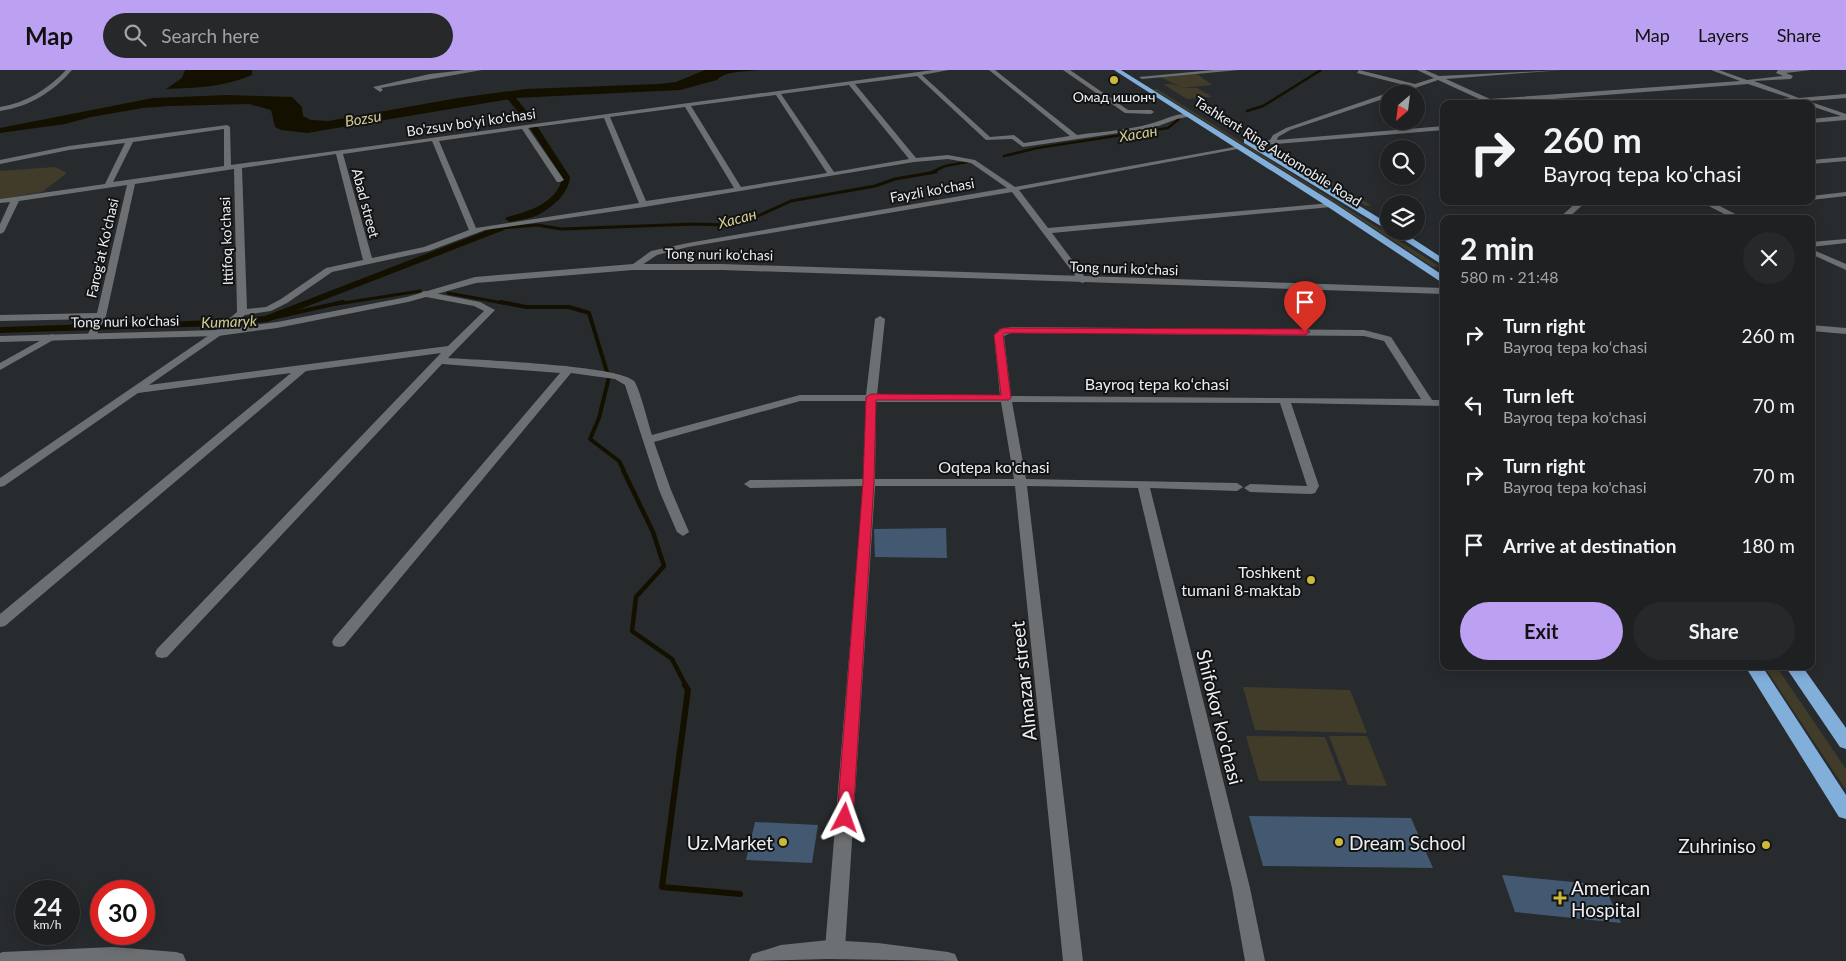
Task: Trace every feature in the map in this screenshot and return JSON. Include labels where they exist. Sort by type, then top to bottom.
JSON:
[{"type":"highway","name":"Tashkent Ring Automobile Road","points":[[1117,70],[1141,81],[1189,116],[1331,205],[1440,278]]},
{"type":"highway","name":"Tashkent Ring Automobile Road","points":[[1131,70],[1141,81],[1153,83],[1208,117]]},
{"type":"highway","name":"Tashkent Ring Automobile Road","points":[[1242,137],[1380,222]]},
{"type":"highway","points":[[1408,240],[1440,260]]},
{"type":"highway","points":[[1756,670],[1846,811]]},
{"type":"highway","points":[[1796,670],[1846,742]]},
{"type":"street","points":[[0,109],[26,104],[69,70]]},
{"type":"street","points":[[380,90],[376,87],[430,76],[479,70]]},
{"type":"street","name":"Bo'zsuv bo'yi ko'chasi","points":[[0,201],[339,152],[946,70]]},
{"type":"street","points":[[992,70],[1074,136]]},
{"type":"street","points":[[1066,70],[1128,112],[1151,112]]},
{"type":"street","points":[[1141,81],[1236,70]]},
{"type":"street","points":[[1420,70],[1488,100]]},
{"type":"street","points":[[1417,85],[1440,78],[1560,70]]},
{"type":"street","points":[[1714,70],[1800,99]]},
{"type":"street","points":[[1503,100],[1791,77],[1778,72],[1808,70]]},
{"type":"street","points":[[1359,72],[1410,85]]},
{"type":"street","points":[[918,74],[988,139],[1014,138],[1024,145],[1074,136],[1152,126],[1176,117],[1189,116]]},
{"type":"street","points":[[851,83],[914,160]]},
{"type":"street","points":[[777,92],[832,174]]},
{"type":"street","points":[[1788,100],[1846,96]]},
{"type":"street","points":[[1273,142],[1275,136],[1288,130],[1380,98]]},
{"type":"street","points":[[687,105],[739,190]]},
{"type":"street","points":[[1815,105],[1846,117]]},
{"type":"street","points":[[606,116],[644,205]]},
{"type":"street","points":[[1815,121],[1846,117]]},
{"type":"street","points":[[0,162],[69,148],[227,127],[228,169]]},
{"type":"street","points":[[524,128],[560,180]]},
{"type":"street","points":[[1252,144],[1440,128]]},
{"type":"street","points":[[108,186],[130,140]]},
{"type":"street","points":[[436,140],[473,231]]},
{"type":"street","name":"Fayzli ko'chasi","points":[[632,267],[654,253],[688,244],[1014,189],[1240,148]]},
{"type":"street","name":"Abad street","points":[[339,152],[368,261]]},
{"type":"street","points":[[0,483],[239,316],[268,309],[284,301],[329,270],[426,249],[483,228],[644,205],[914,160],[948,157],[973,161],[1014,189],[1082,280]]},
{"type":"street","points":[[1815,162],[1846,159]]},
{"type":"street","name":"Ittifoq ko'chasi","points":[[238,168],[239,316]]},
{"type":"street","name":"Farog'at Ko'chasi","points":[[92,336],[100,318],[132,183]]},
{"type":"street","points":[[1815,198],[1846,194]]},
{"type":"street","points":[[0,232],[16,198]]},
{"type":"street","points":[[1046,231],[1331,205]]},
{"type":"street","points":[[1567,215],[1578,205]]},
{"type":"street","points":[[1711,205],[1733,215]]},
{"type":"street","points":[[1815,245],[1846,241]]},
{"type":"street","points":[[1815,253],[1846,267]]},
{"type":"street","name":"Tong nuri ko'chasi","points":[[0,339],[220,331],[277,325],[424,294],[475,280],[632,267],[722,267],[1440,291]]},
{"type":"street","points":[[162,653],[490,310],[477,304],[424,294]]},
{"type":"street","points":[[0,318],[100,318]]},
{"type":"street","points":[[835,949],[869,482],[871,397],[880,319]]},
{"type":"street","points":[[1815,328],[1846,331]]},
{"type":"street","name":"Almazar street","points":[[1073,961],[1021,483],[1006,398],[998,335],[1003,331],[1364,332],[1388,339],[1429,403]]},
{"type":"street","points":[[0,367],[52,337]]},
{"type":"street","points":[[134,391],[451,349]]},
{"type":"street","points":[[442,361],[568,370],[618,376],[630,383],[665,490],[683,532]]},
{"type":"street","points":[[0,622],[303,368]]},
{"type":"street","points":[[339,642],[568,370]]},
{"type":"street","name":"Bayroq tepa koʻchasi","points":[[648,440],[800,398],[1284,400],[1440,403]]},
{"type":"street","points":[[1250,488],[1311,490],[1312,486],[1284,400]]},
{"type":"street","name":"Oqtepa ko'chasi","points":[[750,484],[869,482],[1142,484],[1237,487]]},
{"type":"street","name":"Shifokor ko'chasi","points":[[1142,484],[1238,878],[1255,961]]},
{"type":"street","points":[[759,961],[784,954],[835,949],[948,961]]},
{"type":"street","points":[[3,961],[113,956],[176,961]]},
{"type":"shaded area","points":[[1197,74],[1212,85],[1181,88],[1197,88],[1212,97],[1187,99],[1163,84],[1181,87],[1160,77]]},
{"type":"shaded area","points":[[1153,89],[1157,89],[1380,229],[1380,232]]},
{"type":"shaded area","points":[[1290,162],[1302,164],[1371,205],[1366,206]]},
{"type":"shaded area","points":[[55,167],[67,173],[42,192],[0,199],[0,171]]},
{"type":"shaded area","points":[[1392,240],[1398,240],[1439,266],[1433,267]]},
{"type":"shaded area","points":[[1767,670],[1779,670],[1846,769],[1846,790]]},
{"type":"shaded area","points":[[1243,687],[1350,690],[1367,733],[1255,730]]},
{"type":"shaded area","points":[[1246,736],[1325,737],[1342,781],[1259,781]]},
{"type":"shaded area","points":[[1329,736],[1367,736],[1387,786],[1348,785]]},
{"type":"water","points":[[185,70],[252,70],[252,75],[221,84],[166,89],[182,78]]},
{"type":"water","name":"Bozsu","points":[[705,70],[760,70],[726,74],[717,80],[680,90],[516,98],[307,133],[281,130],[275,127],[271,110],[249,104],[143,108],[91,117],[65,124],[0,133],[0,128],[153,98],[228,95],[292,97],[302,107],[303,116],[311,120],[328,121],[458,98],[526,89],[676,82]]},
{"type":"building","points":[[946,528],[947,558],[875,557],[874,529]]},
{"type":"building","name":"Dream School","points":[[1249,816],[1411,818],[1433,868],[1263,866]]},
{"type":"building","name":"Uz.Market","points":[[755,822],[818,825],[812,863],[746,860]]},
{"type":"building","name":"American Hospital","points":[[1502,875],[1604,885],[1621,923],[1515,912]]},
{"type":"waterway","name":"Хасан","points":[[1247,111],[1263,106],[1321,70]]},
{"type":"waterway","name":"Kumaryk","points":[[509,95],[529,120]]},
{"type":"waterway","name":"Хасан","points":[[1004,156],[1037,148],[1168,128],[1179,119]]},
{"type":"waterway","name":"Kumaryk","points":[[510,219],[534,213],[549,203],[565,187],[566,177],[534,128]]},
{"type":"waterway","name":"Хасан","points":[[930,173],[945,166],[967,162]]},
{"type":"waterway","name":"Хасан","points":[[501,228],[537,225],[561,229],[695,224],[724,225],[758,216],[791,201],[875,186],[895,179],[936,172]]},
{"type":"waterway","name":"Kumaryk","points":[[0,330],[218,323],[267,319],[501,228]]},
{"type":"waterway","points":[[337,304],[420,291]]},
{"type":"waterway","points":[[448,293],[508,304]]},
{"type":"waterway","points":[[267,319],[343,302]]},
{"type":"waterway","points":[[501,302],[526,307],[569,307],[589,313],[607,372]]},
{"type":"waterway","points":[[609,377],[599,418],[590,439],[619,461],[624,471]]},
{"type":"waterway","points":[[623,470],[653,532],[664,566],[636,597],[632,631],[672,659],[686,686]]},
{"type":"waterway","points":[[685,685],[688,690],[662,887],[740,894]]},
{"type":"place","name":"Омад ишонч","points":[[1114,80]]},
{"type":"place","name":"Toshkent tumani 8-maktab","points":[[1311,580]]},
{"type":"place","name":"Uz.Market","points":[[783,842]]},
{"type":"place","name":"Dream School","points":[[1339,842]]},
{"type":"place","name":"Zuhriniso","points":[[1766,845]]},
{"type":"place","name":"American Hospital","points":[[1560,898]]},
{"type":"route","points":[[845,818],[869,482],[871,397],[1006,398],[998,335],[1003,331],[1305,332]]}]
